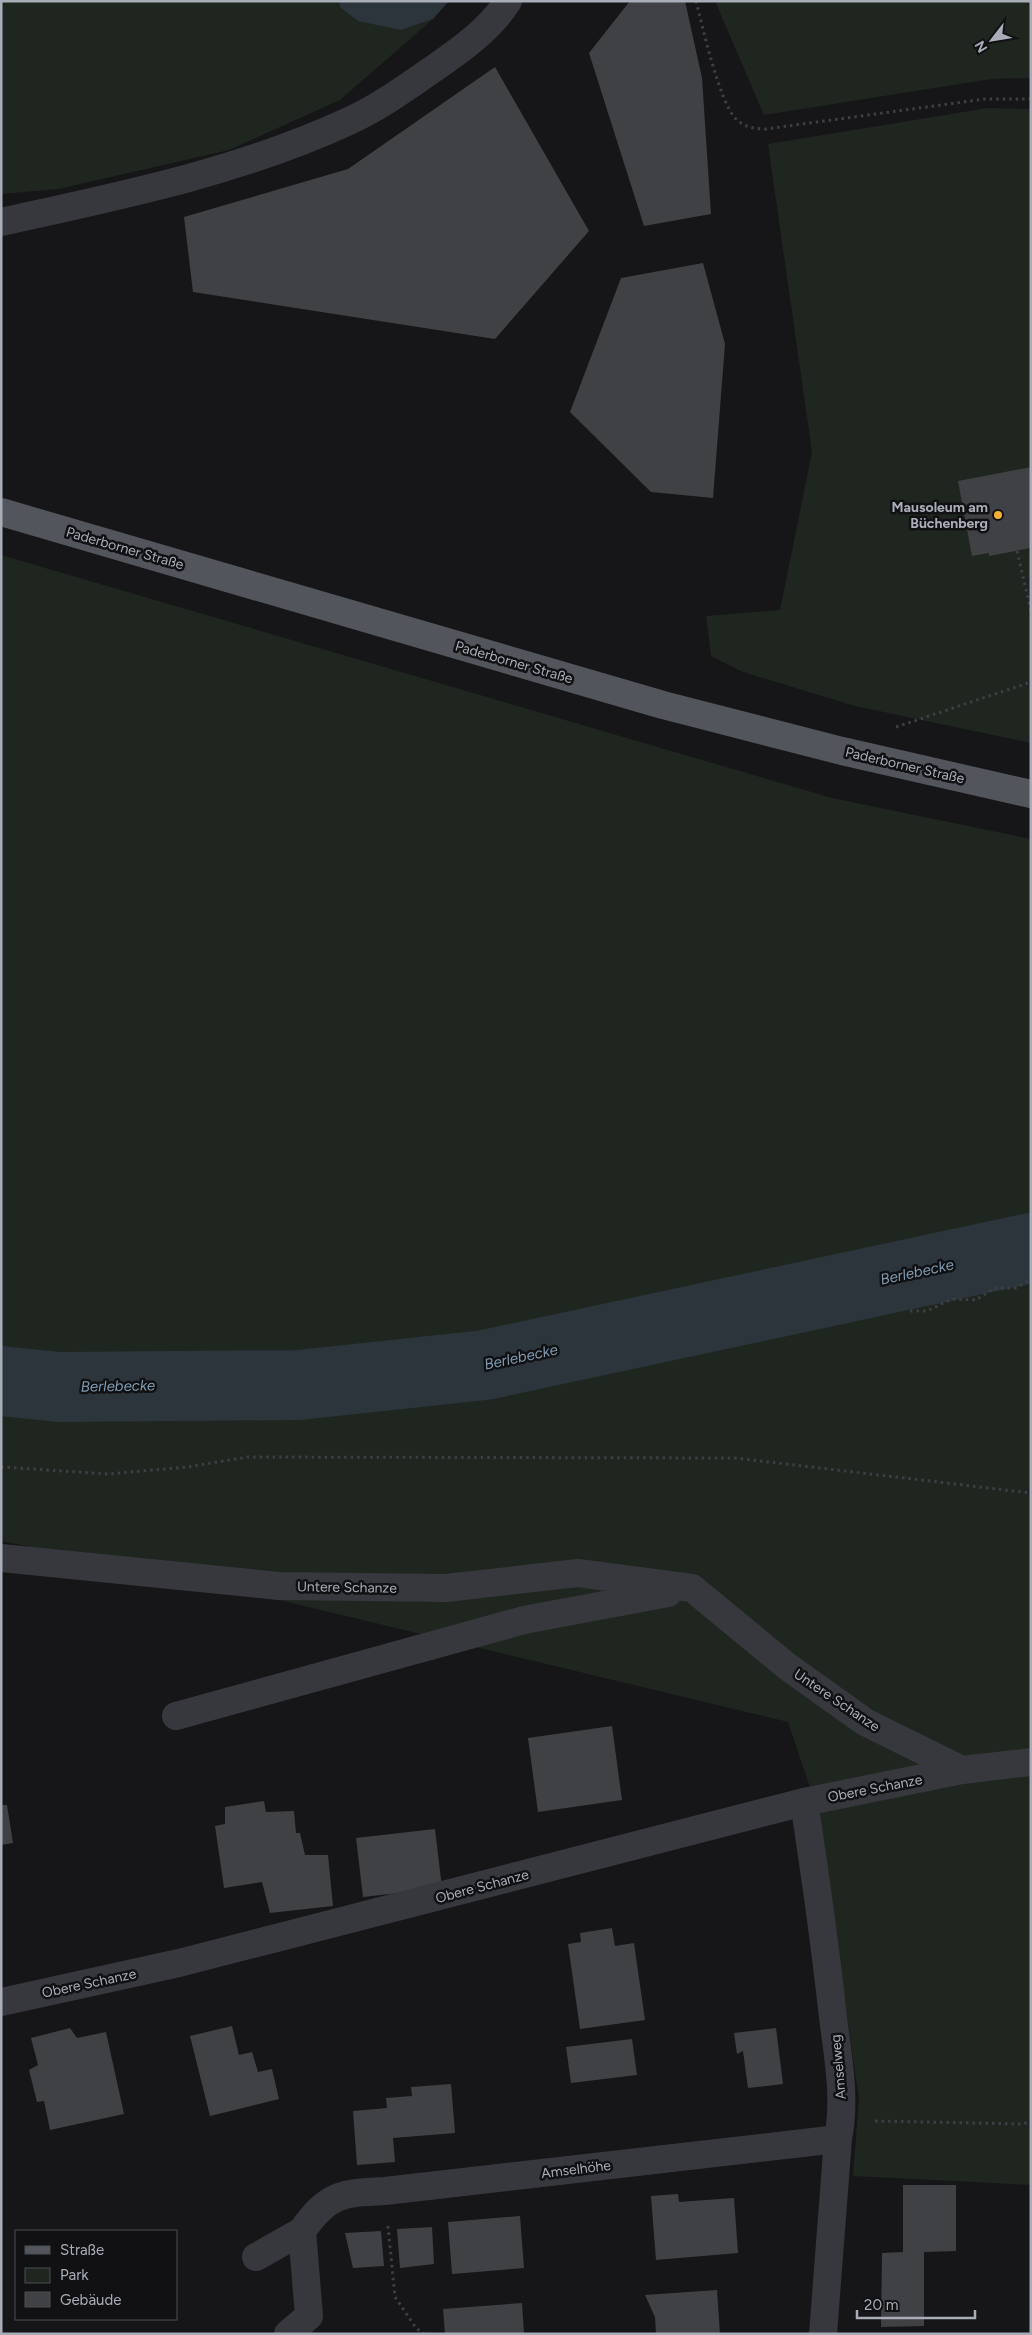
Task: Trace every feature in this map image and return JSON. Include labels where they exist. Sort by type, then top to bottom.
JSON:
[{"type":"main road","name":"Paderborner Straße","points":[[1,512],[663,705],[842,751],[1031,794]]},
{"type":"street","points":[[1,222],[162,186],[256,157],[350,121],[403,90],[463,48],[503,10],[508,1]]},
{"type":"street","name":"Untere Schanze","points":[[1,1558],[279,1586],[446,1588],[578,1573],[692,1588],[788,1667],[865,1722],[962,1770]]},
{"type":"street","points":[[176,1716],[524,1620],[692,1588]]},
{"type":"street","points":[[962,1770],[1031,1762]]},
{"type":"street","name":"Obere Schanze","points":[[1,2002],[179,1963],[804,1802],[962,1770]]},
{"type":"street","name":"Amselweg","points":[[804,1802],[827,1961],[840,2072],[840,2129],[823,2334]]},
{"type":"street","name":"Amselhöhe","points":[[256,2257],[346,2193],[385,2191],[840,2129]]},
{"type":"street","points":[[288,2334],[309,2316],[310,2220]]},
{"type":"path","points":[[696,1],[725,102],[735,118],[751,129],[766,129],[984,99],[1031,100]]},
{"type":"path","points":[[1017,551],[1031,612]]},
{"type":"path","points":[[895,727],[1031,682]]},
{"type":"path","points":[[910,1311],[927,1311],[952,1299],[976,1300],[994,1288],[1017,1288],[1031,1278]]},
{"type":"path","points":[[1,1467],[108,1474],[187,1467],[248,1457],[735,1458],[1031,1493]]},
{"type":"path","points":[[840,2129],[1023,2124],[1031,2121]]},
{"type":"path","points":[[385,2191],[395,2297],[416,2328],[424,2334]]},
{"type":"green space","points":[[1,1],[339,1],[340,7],[401,30],[433,19],[340,100],[229,150],[58,189],[1,194]]},
{"type":"green space","points":[[715,1],[1031,1],[1031,78],[991,79],[764,115]]},
{"type":"green space","points":[[988,108],[1031,109],[1031,743],[855,706],[743,672],[711,656],[706,616],[780,610],[812,452],[768,144]]},
{"type":"green space","points":[[1,555],[832,798],[1031,839],[1031,2185],[853,2176],[859,2099],[818,1811],[788,1722],[196,1580],[1,1541]]},
{"type":"shaded area","points":[[339,1],[449,1],[433,19],[401,30],[358,21],[340,7]]},
{"type":"building","points":[[630,1],[685,1],[702,78],[711,214],[644,226],[589,53]]},
{"type":"building","points":[[495,67],[589,231],[495,339],[193,292],[184,217],[348,169]]},
{"type":"building","points":[[703,263],[725,344],[713,498],[651,492],[570,412],[621,278]]},
{"type":"building","name":"Mausoleum am Büchenberg","points":[[1031,467],[1031,548],[989,556],[989,553],[972,556],[958,481]]},
{"type":"building","points":[[612,1726],[622,1800],[538,1812],[528,1738]]},
{"type":"building","points":[[264,1801],[266,1812],[294,1811],[296,1833],[300,1833],[305,1855],[328,1855],[333,1906],[270,1913],[262,1882],[224,1888],[215,1826],[225,1824],[225,1807]]},
{"type":"building","points":[[1,1805],[7,1805],[13,1843],[1,1845]]},
{"type":"building","points":[[435,1829],[442,1888],[363,1897],[356,1838]]},
{"type":"building","points":[[612,1928],[615,1946],[634,1943],[645,2020],[580,2029],[568,1944],[581,1942],[580,1933]]},
{"type":"building","points":[[232,2026],[239,2055],[252,2052],[258,2072],[272,2069],[279,2099],[210,2116],[190,2036]]},
{"type":"building","points":[[70,2028],[77,2038],[106,2032],[124,2114],[50,2130],[44,2101],[37,2102],[29,2070],[38,2065],[31,2038]]},
{"type":"building","points":[[776,2028],[783,2084],[748,2088],[743,2051],[737,2054],[734,2033]]},
{"type":"building","points":[[632,2039],[637,2075],[571,2083],[566,2047]]},
{"type":"building","points":[[451,2084],[455,2133],[393,2138],[395,2162],[357,2165],[353,2111],[387,2108],[386,2098],[412,2096],[411,2087]]},
{"type":"building","points":[[903,2185],[956,2185],[956,2251],[924,2252],[924,2326],[881,2327],[882,2253],[903,2252]]},
{"type":"building","points":[[678,2194],[679,2202],[734,2198],[738,2253],[656,2260],[651,2196]]},
{"type":"building","points":[[520,2216],[524,2268],[452,2274],[448,2222]]},
{"type":"building","points":[[432,2227],[434,2264],[400,2268],[397,2229]]},
{"type":"building","points":[[381,2231],[384,2266],[353,2268],[345,2233]]},
{"type":"building","points":[[717,2290],[720,2334],[656,2334],[655,2317],[645,2295]]},
{"type":"building","points":[[522,2303],[524,2334],[445,2334],[443,2309]]},
{"type":"waterway","name":"Berlebecke","points":[[1,1381],[59,1387],[299,1385],[485,1365],[1031,1248]]},
{"type":"place","name":"Mausoleum am Büchenberg","points":[[998,515]]}]
